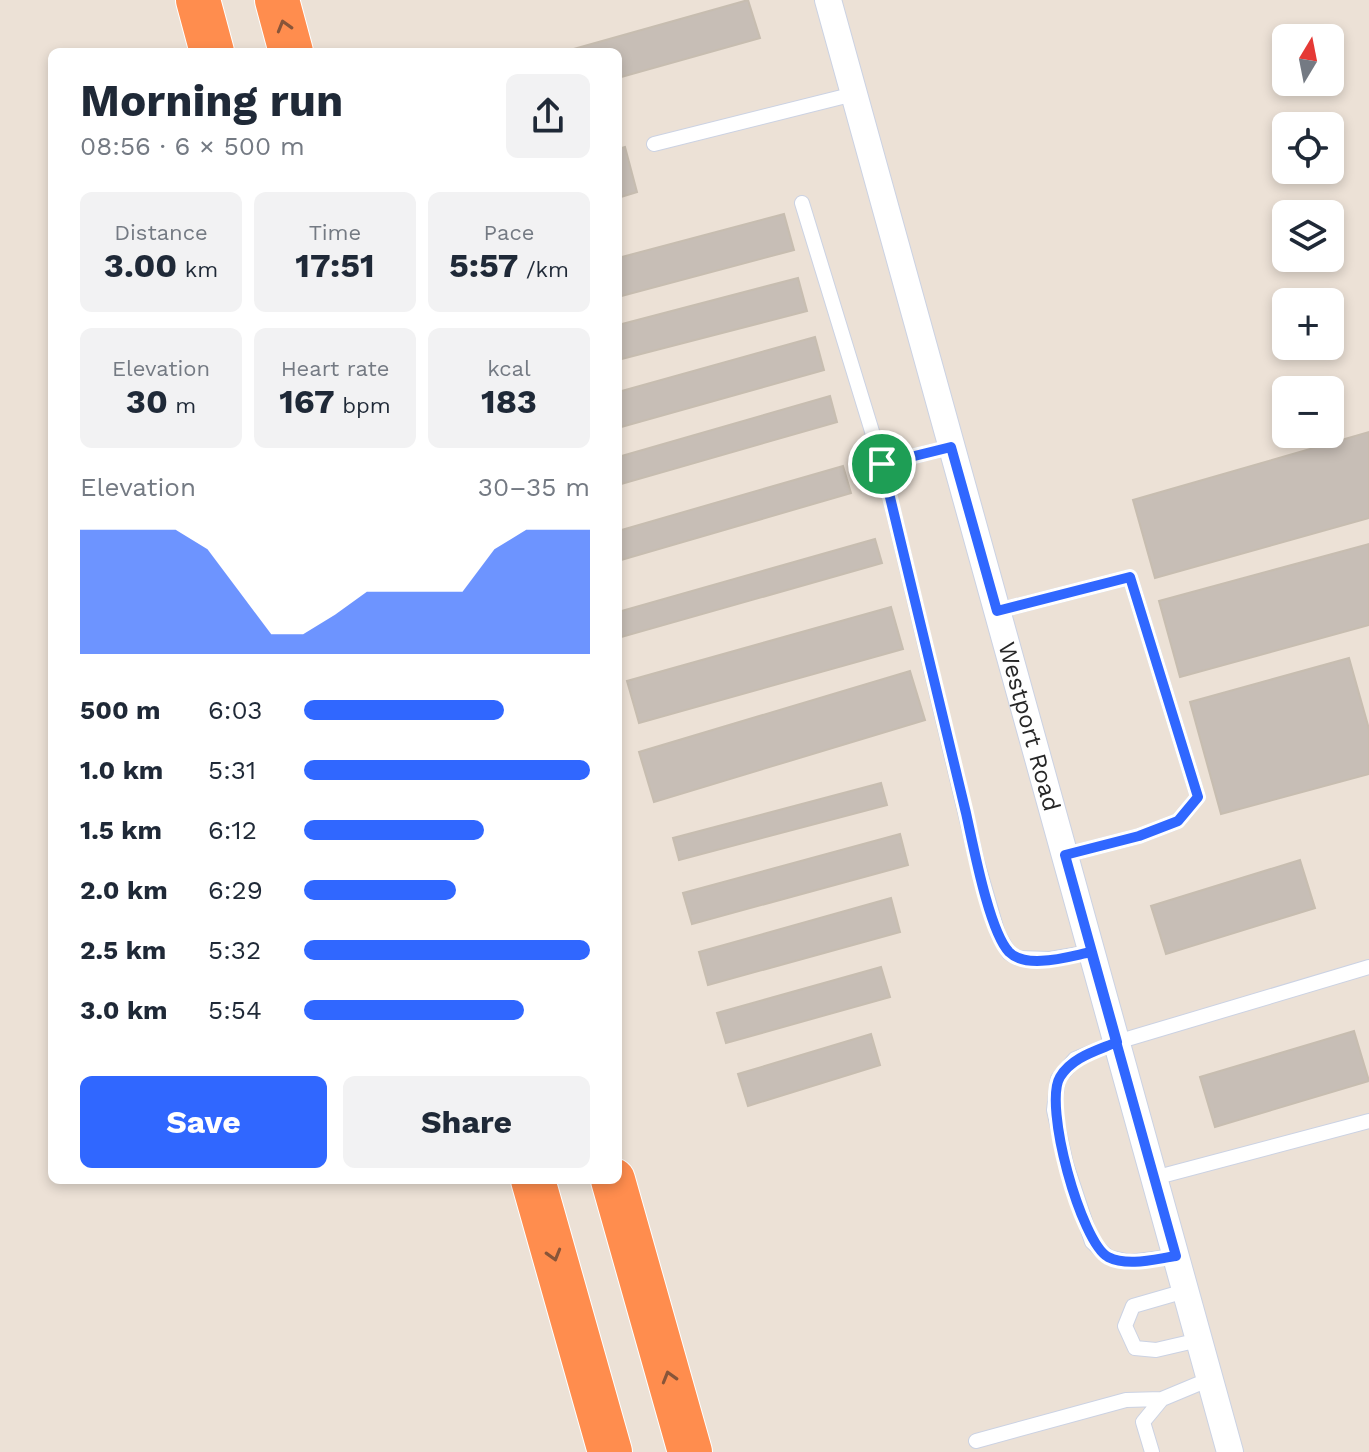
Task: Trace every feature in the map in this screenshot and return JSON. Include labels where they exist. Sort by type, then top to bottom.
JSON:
[{"type":"highway","points":[[198,0],[211,48]]},
{"type":"highway","points":[[277,0],[290,48]]},
{"type":"highway","points":[[534,1184],[610,1452]]},
{"type":"highway","points":[[614,1184],[690,1452]]},
{"type":"street","name":"Westport Road","points":[[828,0],[1230,1452]]},
{"type":"lane","points":[[654,144],[854,94]]},
{"type":"lane","points":[[802,203],[882,464],[974,847],[998,934],[1009,953],[1018,958],[1050,959],[1091,952]]},
{"type":"lane","points":[[882,464],[951,447]]},
{"type":"lane","points":[[997,611],[1130,577],[1198,797],[1178,821],[1139,836],[1065,855]]},
{"type":"lane","points":[[1176,1256],[1130,1262],[1108,1257],[1092,1242],[1066,1164],[1054,1110],[1058,1079],[1075,1059],[1117,1042],[1369,967]]},
{"type":"lane","points":[[1154,1178],[1369,1121]]},
{"type":"lane","points":[[1185,1291],[1133,1306],[1125,1326],[1135,1348],[1156,1350],[1199,1340]]},
{"type":"lane","points":[[976,1441],[1126,1400],[1162,1399],[1210,1379]]},
{"type":"lane","points":[[1152,1452],[1143,1422],[1162,1399]]},
{"type":"building","points":[[748,0],[760,38],[622,77],[622,48],[577,48]]},
{"type":"building","points":[[625,147],[637,192],[622,197],[622,148]]},
{"type":"building","points":[[784,214],[794,250],[622,296],[622,257]]},
{"type":"building","points":[[798,278],[807,311],[622,359],[622,324]]},
{"type":"building","points":[[815,337],[824,370],[622,427],[622,391]]},
{"type":"building","points":[[830,396],[837,422],[622,484],[622,456]]},
{"type":"building","points":[[1369,432],[1369,518],[1155,578],[1133,500],[1313,448],[1344,448],[1344,439]]},
{"type":"building","points":[[843,466],[851,493],[622,560],[622,530]]},
{"type":"building","points":[[875,539],[882,563],[622,637],[622,611]]},
{"type":"building","points":[[1369,544],[1369,625],[1180,677],[1159,601]]},
{"type":"building","points":[[891,607],[903,649],[639,723],[627,681]]},
{"type":"building","points":[[1349,658],[1369,729],[1369,774],[1221,814],[1190,702]]},
{"type":"building","points":[[910,671],[925,720],[654,802],[639,752]]},
{"type":"building","points":[[881,783],[887,805],[679,860],[673,838]]},
{"type":"building","points":[[900,834],[908,865],[692,924],[683,893]]},
{"type":"building","points":[[1300,860],[1315,908],[1166,954],[1151,906]]},
{"type":"building","points":[[891,898],[900,932],[708,985],[699,952]]},
{"type":"building","points":[[881,967],[890,997],[726,1043],[717,1013]]},
{"type":"building","points":[[1354,1031],[1369,1081],[1215,1127],[1200,1077]]},
{"type":"building","points":[[871,1034],[880,1065],[748,1106],[738,1074]]},
{"type":"route","points":[[882,464],[951,447],[997,611],[1130,577],[1198,797],[1178,821],[1139,836],[1065,855],[1117,1042],[1075,1059],[1058,1079],[1054,1110],[1066,1164],[1092,1242],[1108,1257],[1130,1262],[1176,1256],[1117,1042],[1091,952],[1050,959],[1018,958],[1009,953],[998,934],[977,862],[882,464]]}]
